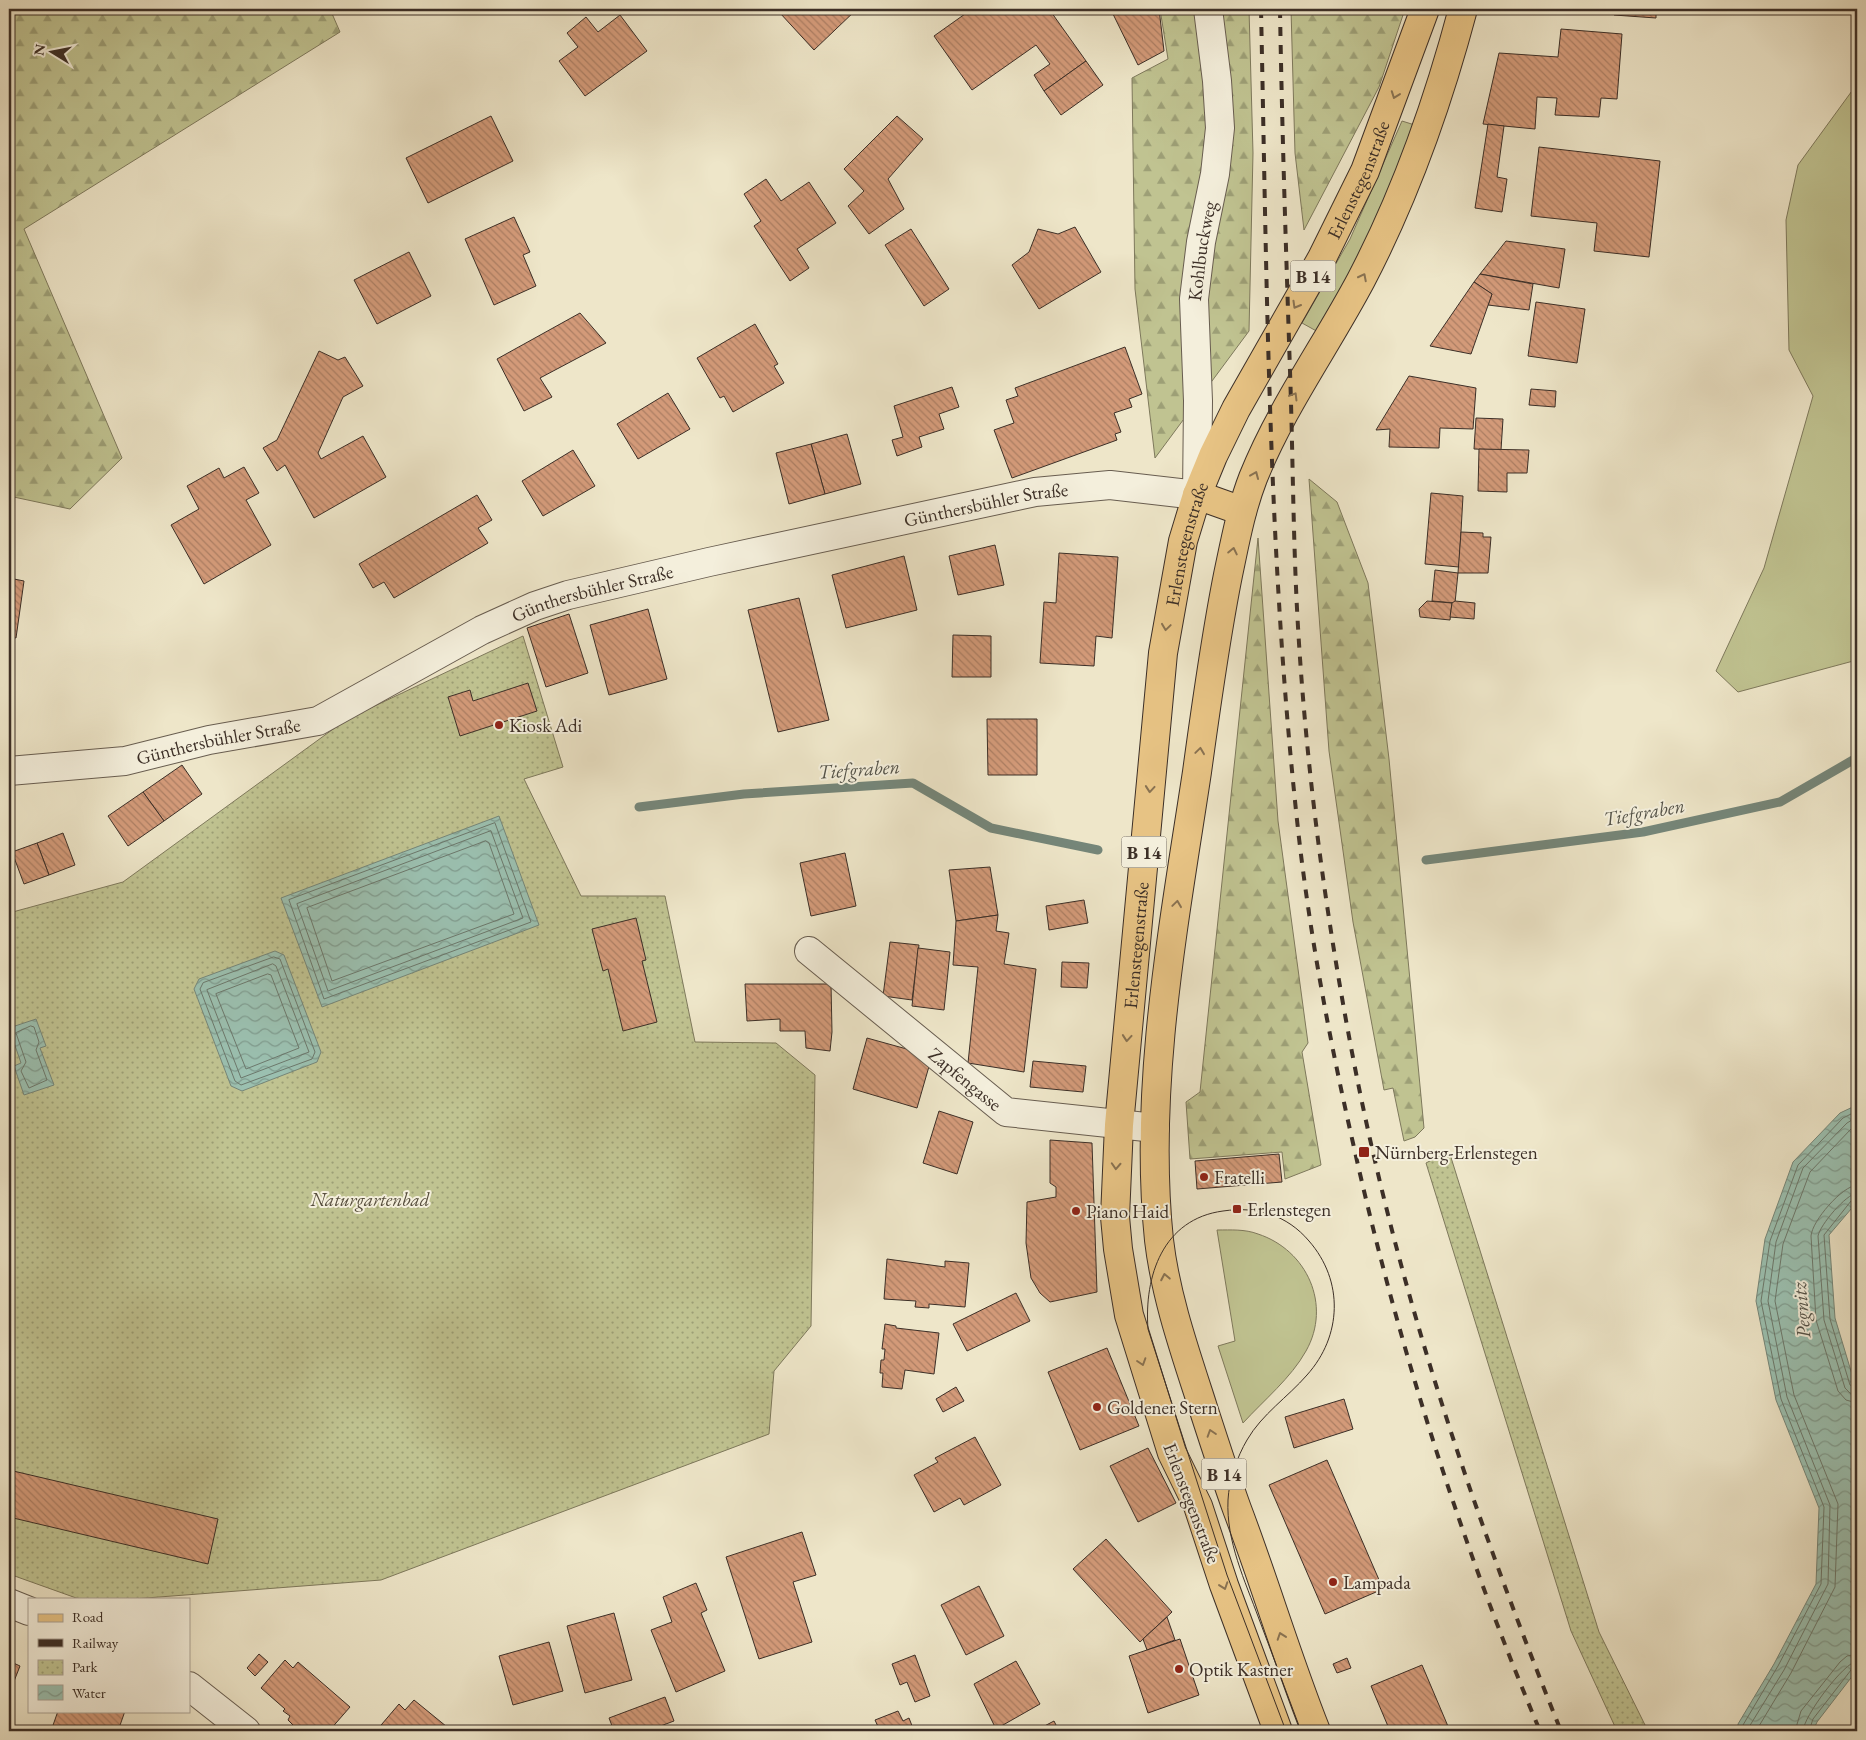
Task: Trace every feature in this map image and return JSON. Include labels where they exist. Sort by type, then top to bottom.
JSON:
[{"type":"main road","name":"Erlenstegenstraße","points":[[1278,1731],[1260,1685],[1198,1506],[1172,1453],[1128,1316],[1115,1217],[1119,1125],[1163,653],[1174,579],[1197,494],[1212,456],[1236,409],[1347,212],[1375,147],[1425,9]]},
{"type":"main road","name":"Erlenstegenstraße","points":[[1316,1731],[1229,1488],[1174,1317],[1162,1260],[1158,1228],[1155,1128],[1161,1040],[1173,937],[1220,617],[1242,511],[1271,439],[1340,320],[1397,205],[1427,129],[1463,9]]},
{"type":"main road","points":[[1412,49],[1449,57]]},
{"type":"main road","points":[[1197,494],[1242,511]]},
{"type":"main road","points":[[1136,931],[1173,937]]},
{"type":"main road","points":[[1260,1685],[1294,1674]]},
{"type":"street","name":"Kohlbuckweg","points":[[1197,494],[1198,401],[1194,299],[1202,242],[1215,174],[1220,128],[1217,81],[1208,9]]},
{"type":"street","name":"Günthersbühler Straße","points":[[9,771],[125,761],[209,740],[318,721],[482,630],[535,606],[568,595],[652,575],[1051,490],[1110,485],[1197,494]]},
{"type":"street","name":"Zapfengasse","points":[[809,951],[1006,1112],[1155,1128]]},
{"type":"street","points":[[9,1603],[28,1611]]},
{"type":"street","points":[[190,1687],[246,1731]]},
{"type":"green space","points":[[9,9],[330,9],[340,32],[24,229],[122,458],[70,509],[9,496]]},
{"type":"green space","points":[[1160,9],[1249,9],[1253,153],[1249,331],[1155,458],[1135,289],[1132,78],[1168,59]]},
{"type":"green space","points":[[1291,9],[1405,9],[1379,87],[1304,230],[1295,153]]},
{"type":"green space","points":[[1857,84],[1857,660],[1738,692],[1716,671],[1764,568],[1813,396],[1789,350],[1786,220],[1798,165]]},
{"type":"green space","points":[[1402,121],[1418,126],[1388,201],[1320,333],[1302,323],[1350,239]]},
{"type":"green space","points":[[1309,479],[1337,502],[1368,583],[1389,759],[1424,1128],[1415,1137],[1404,1141],[1393,1088],[1384,1090],[1353,922],[1329,751]]},
{"type":"green space","points":[[1258,538],[1278,821],[1308,1043],[1302,1052],[1321,1165],[1285,1179],[1282,1152],[1190,1159],[1186,1102],[1200,1092]]},
{"type":"green space","name":"Naturgartenbad","points":[[523,636],[563,767],[524,779],[581,896],[665,896],[695,1042],[776,1043],[815,1075],[811,1326],[774,1371],[769,1434],[381,1580],[146,1598],[76,1598],[9,1574],[9,913],[123,882],[347,719]]},
{"type":"green space","points":[[1449,1151],[1599,1632],[1648,1731],[1617,1731],[1571,1631],[1426,1163]]},
{"type":"green space","points":[[1217,1230],[1248,1231],[1275,1242],[1290,1253],[1302,1266],[1310,1281],[1315,1298],[1316,1316],[1313,1333],[1306,1351],[1285,1380],[1243,1423],[1218,1346],[1235,1341]]},
{"type":"water","points":[[499,816],[539,925],[322,1007],[281,898]]},
{"type":"water","points":[[275,951],[284,955],[321,1052],[317,1062],[242,1091],[231,1086],[194,989],[199,979]]},
{"type":"water","points":[[36,1019],[46,1046],[40,1048],[54,1085],[24,1095],[14,1066],[21,1063],[9,1028]]},
{"type":"water","name":"Pegnitz","points":[[1857,1105],[1857,1202],[1829,1235],[1835,1318],[1857,1391],[1857,1670],[1817,1722],[1813,1731],[1738,1731],[1738,1724],[1774,1664],[1816,1584],[1819,1508],[1776,1400],[1756,1301],[1765,1239],[1793,1162],[1840,1113]]},
{"type":"building","points":[[784,9],[857,9],[814,50],[780,13]]},
{"type":"building","points":[[972,9],[1049,9],[1086,61],[1044,91],[1034,75],[1050,64],[1036,45],[972,90],[934,36]]},
{"type":"building","points":[[1123,9],[1159,9],[1164,51],[1138,65],[1113,14]]},
{"type":"building","points":[[1615,9],[1656,9],[1656,18],[1614,15]]},
{"type":"building","points":[[620,15],[647,51],[585,96],[559,61],[578,47],[567,33],[586,17],[598,32]]},
{"type":"building","points":[[1561,29],[1622,34],[1617,99],[1601,98],[1599,117],[1555,115],[1557,98],[1537,97],[1535,129],[1483,124],[1499,53],[1558,57]]},
{"type":"building","points":[[1086,61],[1103,85],[1061,115],[1044,91]]},
{"type":"building","points":[[491,116],[513,161],[428,203],[406,158]]},
{"type":"building","points":[[897,116],[923,139],[888,179],[904,209],[869,234],[848,206],[864,191],[844,169]]},
{"type":"building","points":[[1488,124],[1504,126],[1497,177],[1507,179],[1502,212],[1475,208]]},
{"type":"building","points":[[1539,147],[1660,161],[1649,257],[1594,251],[1597,223],[1531,216]]},
{"type":"building","points":[[766,179],[781,201],[809,182],[836,223],[797,249],[809,268],[790,281],[754,226],[761,221],[744,194]]},
{"type":"building","points":[[514,217],[530,252],[523,255],[536,286],[494,305],[465,239]]},
{"type":"building","points":[[1075,227],[1101,272],[1039,309],[1012,265],[1029,252],[1038,229],[1058,234]]},
{"type":"building","points":[[911,229],[949,289],[924,306],[885,245]]},
{"type":"building","points":[[1506,241],[1565,249],[1559,288],[1480,274]]},
{"type":"building","points":[[409,252],[431,296],[377,324],[354,280]]},
{"type":"building","points":[[1480,274],[1533,284],[1529,310],[1488,305],[1492,294],[1474,282]]},
{"type":"building","points":[[1474,282],[1492,294],[1471,354],[1430,346]]},
{"type":"building","points":[[1536,302],[1585,309],[1577,363],[1528,356]]},
{"type":"building","points":[[580,313],[606,343],[540,378],[552,397],[524,411],[497,359]]},
{"type":"building","points":[[755,324],[778,364],[774,366],[784,383],[733,412],[724,396],[720,398],[697,358]]},
{"type":"building","points":[[1125,347],[1142,394],[1129,399],[1132,407],[1114,413],[1121,432],[1115,434],[1117,440],[1012,478],[994,430],[1014,423],[1006,400],[1018,396],[1015,388]]},
{"type":"building","points":[[319,351],[338,360],[345,357],[363,386],[343,397],[318,453],[321,459],[363,436],[386,477],[314,518],[285,465],[277,471],[263,448],[277,440]]},
{"type":"building","points":[[1409,376],[1476,388],[1473,429],[1440,428],[1439,448],[1389,447],[1390,429],[1376,430]]},
{"type":"building","points":[[952,387],[959,407],[939,414],[944,429],[919,437],[922,447],[897,456],[892,440],[903,437],[894,406]]},
{"type":"building","points":[[1531,389],[1556,391],[1555,407],[1529,405]]},
{"type":"building","points":[[668,393],[690,429],[638,459],[617,424]]},
{"type":"building","points":[[1476,418],[1503,419],[1501,450],[1474,449]]},
{"type":"building","points":[[847,434],[861,484],[825,494],[811,444]]},
{"type":"building","points":[[811,444],[825,494],[789,504],[776,453]]},
{"type":"building","points":[[1479,449],[1529,450],[1527,473],[1507,473],[1507,492],[1478,491]]},
{"type":"building","points":[[573,450],[595,486],[543,516],[522,481]]},
{"type":"building","points":[[244,467],[259,493],[246,500],[271,545],[204,584],[171,525],[199,509],[187,486],[219,468],[224,478]]},
{"type":"building","points":[[1431,493],[1463,496],[1459,567],[1425,564]]},
{"type":"building","points":[[477,495],[492,520],[478,528],[488,543],[394,598],[384,582],[373,588],[359,564]]},
{"type":"building","points":[[1461,532],[1483,533],[1483,537],[1491,537],[1488,573],[1458,573]]},
{"type":"building","points":[[995,545],[1004,585],[958,595],[949,556]]},
{"type":"building","points":[[1059,553],[1118,557],[1112,638],[1096,636],[1094,666],[1040,663],[1044,602],[1056,603]]},
{"type":"building","points":[[904,556],[917,610],[846,628],[832,575]]},
{"type":"building","points":[[1435,570],[1458,573],[1455,603],[1432,601]]},
{"type":"building","points":[[9,578],[24,581],[16,638],[12,637],[9,659]]},
{"type":"building","points":[[799,598],[829,720],[778,732],[748,610]]},
{"type":"building","points":[[1427,601],[1452,603],[1450,620],[1420,617],[1419,609]]},
{"type":"building","points":[[1455,601],[1475,603],[1474,619],[1450,617],[1452,603]]},
{"type":"building","points":[[648,609],[667,679],[609,695],[590,625]]},
{"type":"building","points":[[569,614],[588,673],[546,687],[527,628]]},
{"type":"building","points":[[953,635],[991,636],[991,677],[952,677]]},
{"type":"building","points":[[528,683],[537,711],[460,736],[448,697],[470,690],[473,701]]},
{"type":"building","points":[[987,719],[1037,719],[1037,775],[988,775]]},
{"type":"building","points":[[182,765],[202,794],[164,821],[143,792]]},
{"type":"building","points":[[143,792],[164,821],[128,846],[108,816]]},
{"type":"building","points":[[63,833],[75,865],[49,875],[37,843]]},
{"type":"building","points":[[37,843],[49,875],[24,884],[12,852]]},
{"type":"building","points":[[845,853],[856,906],[811,916],[800,863]]},
{"type":"building","points":[[990,867],[998,915],[956,921],[949,870]]},
{"type":"building","points":[[1084,900],[1088,923],[1049,930],[1046,906]]},
{"type":"building","points":[[998,915],[996,931],[1009,933],[1004,964],[1036,969],[1024,1072],[968,1063],[978,967],[953,965],[956,921]]},
{"type":"building","points":[[636,918],[646,960],[642,961],[657,1022],[623,1031],[608,969],[603,971],[592,929]]},
{"type":"building","points":[[890,942],[919,945],[912,1000],[883,996]]},
{"type":"building","points":[[918,948],[950,952],[944,1010],[912,1006]]},
{"type":"building","points":[[1062,962],[1089,963],[1087,988],[1061,987]]},
{"type":"building","points":[[745,984],[831,984],[832,1032],[830,1051],[806,1048],[805,1031],[780,1031],[780,1019],[747,1021]]},
{"type":"building","points":[[867,1038],[932,1056],[917,1108],[853,1089]]},
{"type":"building","points":[[1033,1061],[1086,1066],[1083,1092],[1030,1087]]},
{"type":"building","points":[[939,1111],[973,1122],[957,1174],[923,1163]]},
{"type":"building","points":[[1050,1140],[1092,1143],[1097,1292],[1050,1302],[1040,1293],[1031,1278],[1026,1243],[1027,1202],[1056,1197],[1056,1187],[1050,1183]]},
{"type":"building","points":[[1279,1154],[1282,1182],[1197,1189],[1195,1161]]},
{"type":"building","points":[[887,1259],[945,1267],[945,1261],[969,1263],[965,1307],[929,1304],[929,1308],[915,1307],[916,1301],[884,1299]]},
{"type":"building","points":[[1016,1293],[1030,1321],[967,1351],[953,1324]]},
{"type":"building","points":[[885,1324],[896,1326],[896,1328],[939,1333],[934,1374],[905,1370],[902,1389],[882,1387],[883,1373],[880,1373],[881,1360],[884,1360],[885,1349],[882,1349]]},
{"type":"building","name":"Goldener Stern","points":[[1107,1348],[1139,1426],[1080,1450],[1048,1372]]},
{"type":"building","points":[[956,1387],[964,1401],[943,1412],[936,1399]]},
{"type":"building","points":[[1344,1399],[1353,1429],[1294,1448],[1285,1417]]},
{"type":"building","points":[[975,1437],[1001,1485],[964,1505],[960,1498],[934,1512],[914,1475],[938,1462],[935,1458]]},
{"type":"building","points":[[1148,1448],[1176,1503],[1138,1522],[1110,1466]]},
{"type":"building","points":[[1327,1460],[1383,1589],[1325,1614],[1269,1485]]},
{"type":"building","points":[[9,1470],[218,1519],[208,1564],[9,1517]]},
{"type":"building","points":[[802,1532],[816,1575],[793,1582],[812,1642],[759,1659],[726,1557]]},
{"type":"building","points":[[1106,1539],[1172,1612],[1140,1642],[1073,1569]]},
{"type":"building","points":[[696,1583],[707,1610],[701,1613],[725,1671],[676,1692],[651,1630],[672,1622],[663,1597]]},
{"type":"building","points":[[979,1586],[1004,1636],[966,1655],[941,1605]]},
{"type":"building","points":[[614,1613],[632,1680],[585,1693],[567,1626]]},
{"type":"building","points":[[1167,1617],[1175,1640],[1147,1650],[1143,1639]]},
{"type":"building","points":[[1180,1639],[1199,1695],[1148,1713],[1129,1656]]},
{"type":"building","points":[[549,1642],[563,1691],[513,1705],[499,1656]]},
{"type":"building","points":[[259,1654],[268,1662],[255,1676],[247,1668]]},
{"type":"building","points":[[915,1655],[930,1696],[915,1702],[907,1682],[900,1685],[892,1664]]},
{"type":"building","points":[[1347,1658],[1351,1668],[1337,1673],[1333,1664]]},
{"type":"building","points":[[285,1660],[293,1668],[298,1662],[350,1707],[329,1731],[312,1731],[308,1728],[305,1731],[301,1727],[294,1726],[288,1720],[290,1716],[283,1711],[285,1709],[261,1688]]},
{"type":"building","points":[[9,1661],[20,1666],[9,1694]]},
{"type":"building","points":[[1016,1661],[1040,1704],[996,1729],[974,1684]]},
{"type":"building","points":[[1422,1665],[1450,1731],[1390,1731],[1371,1686]]},
{"type":"building","points":[[665,1697],[674,1721],[647,1731],[614,1731],[609,1718]]},
{"type":"building","points":[[414,1700],[452,1731],[376,1731],[399,1704],[405,1710]]},
{"type":"building","points":[[898,1711],[903,1721],[909,1718],[914,1731],[880,1731],[875,1720]]},
{"type":"building","points":[[58,1712],[125,1712],[118,1731],[51,1731]]},
{"type":"building","points":[[1054,1721],[1059,1731],[1035,1731]]},
{"type":"waterway","name":"Tiefgraben","points":[[1426,860],[1643,832],[1780,802],[1853,760],[1857,760]]},
{"type":"waterway","name":"Tiefgraben","points":[[639,807],[744,794],[913,783],[991,828],[1098,850]]},
{"type":"tram line","points":[[1286,1731],[1227,1575],[1148,1329],[1150,1289],[1154,1270],[1162,1253],[1172,1238],[1185,1225],[1202,1216],[1223,1211],[1259,1211],[1270,1214],[1291,1225],[1309,1241],[1320,1257],[1328,1273],[1333,1291],[1332,1326],[1319,1360],[1300,1383],[1260,1422],[1247,1440],[1234,1469],[1228,1500],[1230,1531],[1237,1561],[1301,1731]]},
{"type":"railway","points":[[1261,9],[1267,320],[1275,528],[1289,735],[1299,838],[1315,953],[1353,1143],[1390,1293],[1411,1368],[1433,1441],[1483,1587],[1540,1731]]},
{"type":"railway","points":[[1280,9],[1298,627],[1313,799],[1337,970],[1376,1167],[1420,1331],[1444,1412],[1499,1572],[1561,1731]]},
{"type":"place","name":"Kiosk Adi","points":[[499,725]]},
{"type":"place","name":"Nürnberg-Erlenstegen","points":[[1364,1152]]},
{"type":"place","name":"Fratelli","points":[[1204,1177]]},
{"type":"place","name":"Erlenstegen","points":[[1237,1209]]},
{"type":"place","name":"Piano Haid","points":[[1076,1211]]},
{"type":"place","name":"Goldener Stern","points":[[1097,1407]]},
{"type":"place","name":"Lampada","points":[[1333,1582]]},
{"type":"place","name":"Optik Kastner","points":[[1179,1669]]}]
